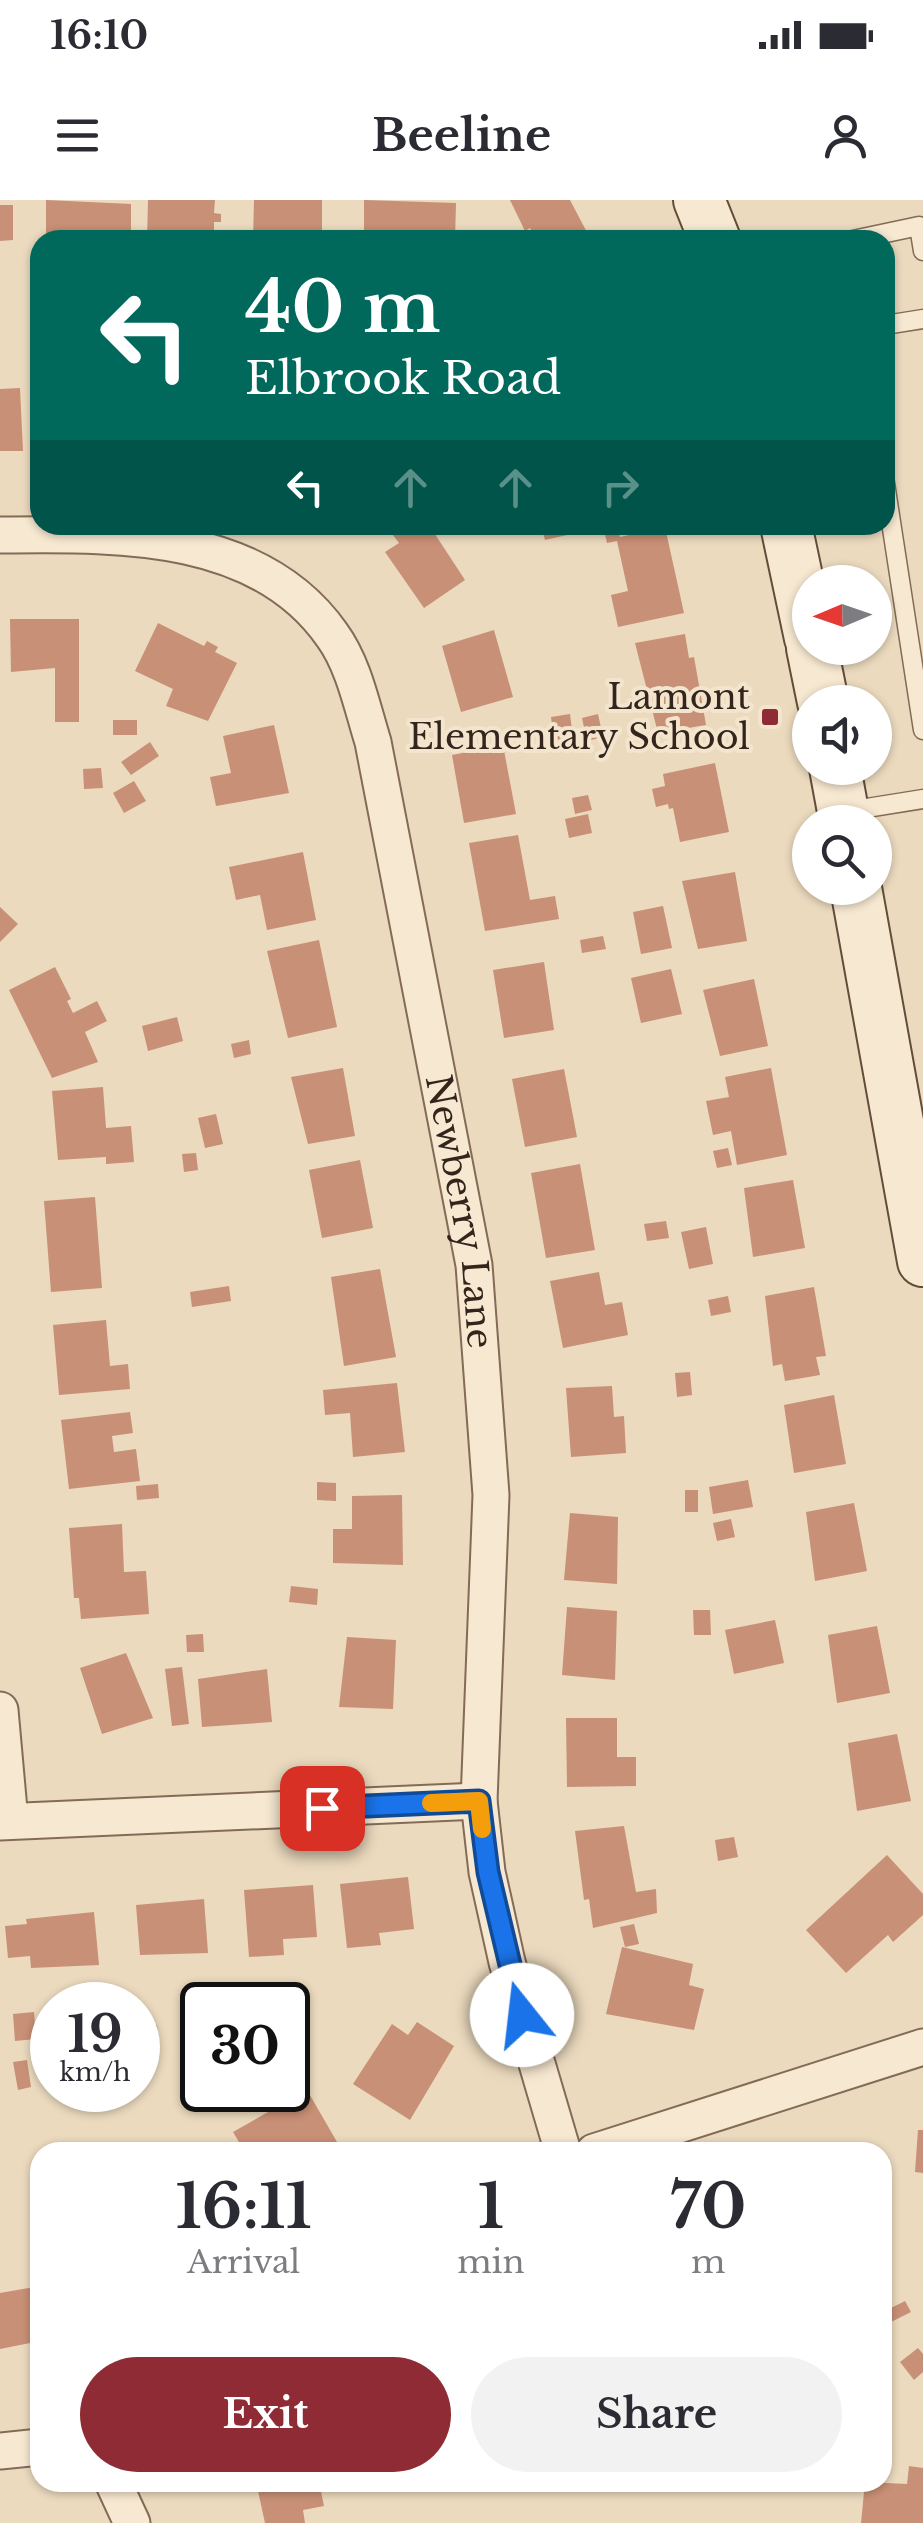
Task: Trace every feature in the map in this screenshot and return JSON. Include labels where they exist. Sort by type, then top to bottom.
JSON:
[{"type":"main road","points":[[699,200],[711,230]]},
{"type":"main road","points":[[788,535],[794,565]]},
{"type":"main road","points":[[859,905],[923,1261]]},
{"type":"street","name":"Newberry Lane","points":[[0,536],[158,538],[200,548],[250,569],[302,602],[333,636],[354,682],[373,742],[474,1265],[492,1495],[479,1801],[488,1872],[507,1962],[560,2142]]},
{"type":"street","points":[[0,1710],[5,1821],[479,1801]]},
{"type":"street","points":[[625,2142],[923,2047]]},
{"type":"street","points":[[0,2451],[30,2448]]},
{"type":"street","points":[[117,2492],[132,2523]]},
{"type":"lane","points":[[895,231],[921,226],[923,251]]},
{"type":"lane","points":[[895,324],[923,319]]},
{"type":"lane","points":[[893,535],[923,730]]},
{"type":"lane","points":[[841,801],[923,799]]},
{"type":"building","points":[[46,200],[131,204],[131,230],[46,230]]},
{"type":"building","points":[[148,200],[215,200],[214,213],[221,214],[221,222],[214,222],[214,230],[147,230]]},
{"type":"building","points":[[254,200],[322,200],[322,230],[253,230]]},
{"type":"building","points":[[364,200],[456,203],[455,230],[364,230]]},
{"type":"building","points":[[510,200],[570,200],[586,230],[530,228],[525,230]]},
{"type":"building","points":[[0,205],[13,205],[13,240],[0,241]]},
{"type":"building","points":[[20,388],[23,451],[0,451],[0,389]]},
{"type":"building","points":[[393,535],[436,535],[465,580],[424,608],[385,552],[399,543]]},
{"type":"building","points":[[605,535],[667,535],[684,613],[618,627],[611,595],[628,591],[617,541],[607,543]]},
{"type":"building","points":[[10,619],[79,619],[79,722],[55,722],[55,668],[11,672]]},
{"type":"building","points":[[158,623],[204,646],[207,641],[218,647],[215,652],[237,663],[208,721],[166,706],[173,689],[135,671]]},
{"type":"building","points":[[494,630],[513,697],[461,712],[442,646]]},
{"type":"building","points":[[685,634],[689,658],[694,657],[706,725],[658,733],[635,643]]},
{"type":"building","points":[[570,714],[573,738],[554,740],[551,717]]},
{"type":"building","points":[[598,714],[603,737],[587,741],[582,718]]},
{"type":"building","points":[[113,720],[137,720],[137,735],[113,735]]},
{"type":"building","points":[[274,725],[289,793],[216,806],[210,777],[231,773],[223,736]]},
{"type":"building","points":[[150,742],[159,756],[131,775],[121,762]]},
{"type":"building","points":[[503,745],[516,814],[464,823],[452,755]]},
{"type":"building","points":[[715,763],[729,832],[680,842],[673,808],[669,809],[668,804],[656,807],[652,789],[665,786],[663,774]]},
{"type":"building","points":[[101,768],[103,788],[84,789],[83,769]]},
{"type":"building","points":[[134,781],[146,801],[124,813],[113,793]]},
{"type":"building","points":[[588,795],[592,810],[575,814],[572,798]]},
{"type":"building","points":[[588,814],[592,833],[569,838],[565,819]]},
{"type":"building","points":[[518,835],[530,900],[555,896],[559,919],[485,931],[469,843]]},
{"type":"building","points":[[303,852],[316,920],[267,930],[260,895],[236,900],[229,867]]},
{"type":"building","points":[[735,872],[747,941],[698,949],[682,881]]},
{"type":"building","points":[[663,906],[672,948],[641,954],[633,912]]},
{"type":"building","points":[[0,907],[18,924],[0,942]]},
{"type":"building","points":[[603,936],[606,949],[582,953],[580,940]]},
{"type":"building","points":[[319,940],[337,1027],[288,1038],[267,951]]},
{"type":"building","points":[[544,962],[554,1030],[504,1038],[493,970]]},
{"type":"building","points":[[55,967],[71,999],[67,1001],[73,1013],[97,1001],[107,1021],[85,1032],[98,1062],[52,1078],[9,990]]},
{"type":"building","points":[[671,969],[682,1014],[641,1023],[631,978]]},
{"type":"building","points":[[754,979],[768,1046],[720,1056],[703,990]]},
{"type":"building","points":[[177,1017],[183,1041],[148,1051],[142,1026]]},
{"type":"building","points":[[249,1040],[251,1054],[234,1058],[231,1044]]},
{"type":"building","points":[[343,1068],[355,1136],[308,1144],[291,1077]]},
{"type":"building","points":[[771,1068],[787,1155],[737,1165],[731,1131],[713,1135],[706,1101],[729,1097],[725,1077]]},
{"type":"building","points":[[564,1069],[577,1137],[525,1147],[512,1079]]},
{"type":"building","points":[[103,1087],[106,1128],[131,1126],[134,1162],[106,1164],[106,1157],[58,1160],[52,1091]]},
{"type":"building","points":[[216,1114],[223,1144],[205,1148],[198,1118]]},
{"type":"building","points":[[728,1148],[732,1165],[717,1168],[713,1151]]},
{"type":"building","points":[[196,1153],[198,1170],[184,1172],[182,1154]]},
{"type":"building","points":[[360,1160],[373,1228],[322,1238],[309,1170]]},
{"type":"building","points":[[580,1164],[595,1250],[546,1258],[531,1173]]},
{"type":"building","points":[[793,1180],[805,1248],[753,1257],[744,1188]]},
{"type":"building","points":[[95,1197],[102,1288],[51,1292],[44,1201]]},
{"type":"building","points":[[666,1221],[669,1238],[647,1241],[644,1224]]},
{"type":"building","points":[[706,1227],[713,1264],[689,1269],[681,1232]]},
{"type":"building","points":[[380,1269],[396,1357],[344,1366],[331,1277]]},
{"type":"building","points":[[599,1272],[605,1305],[622,1302],[628,1335],[563,1348],[550,1281]]},
{"type":"building","points":[[229,1286],[231,1301],[192,1307],[190,1292]]},
{"type":"building","points":[[814,1287],[826,1356],[816,1357],[820,1375],[785,1381],[782,1364],[773,1366],[765,1296]]},
{"type":"building","points":[[728,1296],[731,1312],[711,1316],[708,1300]]},
{"type":"building","points":[[106,1320],[110,1366],[128,1364],[130,1389],[59,1395],[53,1325]]},
{"type":"building","points":[[690,1372],[692,1395],[677,1397],[675,1373]]},
{"type":"building","points":[[397,1383],[405,1452],[353,1457],[350,1413],[325,1415],[323,1390]]},
{"type":"building","points":[[612,1386],[614,1417],[624,1416],[626,1453],[571,1457],[566,1388]]},
{"type":"building","points":[[834,1395],[846,1464],[794,1473],[784,1405]]},
{"type":"building","points":[[130,1412],[133,1433],[112,1436],[114,1452],[136,1449],[140,1481],[69,1489],[61,1420]]},
{"type":"building","points":[[748,1480],[753,1507],[713,1514],[709,1487]]},
{"type":"building","points":[[317,1482],[336,1483],[336,1501],[317,1500]]},
{"type":"building","points":[[158,1484],[159,1498],[137,1500],[136,1486]]},
{"type":"building","points":[[685,1490],[698,1490],[698,1512],[685,1512]]},
{"type":"building","points":[[402,1495],[403,1565],[333,1563],[333,1529],[352,1529],[352,1496]]},
{"type":"building","points":[[854,1503],[867,1571],[815,1581],[806,1512]]},
{"type":"building","points":[[570,1513],[618,1517],[617,1584],[564,1580]]},
{"type":"building","points":[[731,1519],[735,1537],[717,1541],[713,1523]]},
{"type":"building","points":[[122,1524],[124,1572],[146,1571],[149,1614],[81,1619],[79,1598],[74,1598],[69,1528]]},
{"type":"building","points":[[291,1586],[318,1589],[317,1605],[289,1602]]},
{"type":"building","points":[[567,1607],[617,1611],[615,1680],[562,1675]]},
{"type":"building","points":[[693,1610],[710,1610],[711,1635],[694,1635]]},
{"type":"building","points":[[775,1620],[784,1663],[734,1674],[725,1630]]},
{"type":"building","points":[[877,1626],[890,1693],[837,1703],[828,1635]]},
{"type":"building","points":[[203,1634],[204,1652],[187,1652],[186,1635]]},
{"type":"building","points":[[347,1637],[396,1640],[393,1709],[339,1707]]},
{"type":"building","points":[[126,1653],[153,1718],[102,1734],[80,1668]]},
{"type":"building","points":[[182,1667],[189,1724],[172,1726],[165,1669]]},
{"type":"building","points":[[267,1669],[272,1722],[202,1727],[198,1679]]},
{"type":"building","points":[[566,1718],[617,1718],[617,1757],[636,1757],[636,1786],[567,1787]]},
{"type":"building","points":[[897,1734],[911,1801],[857,1811],[848,1743]]},
{"type":"building","points":[[624,1826],[636,1892],[656,1889],[657,1913],[593,1928],[589,1899],[584,1900],[575,1831]]},
{"type":"building","points":[[734,1837],[738,1857],[718,1861],[715,1840]]},
{"type":"building","points":[[887,1855],[923,1894],[923,1915],[893,1942],[888,1935],[846,1973],[806,1930]]},
{"type":"building","points":[[408,1877],[414,1929],[379,1933],[381,1945],[347,1948],[340,1884]]},
{"type":"building","points":[[313,1885],[317,1937],[283,1939],[284,1955],[249,1957],[244,1890]]},
{"type":"building","points":[[204,1899],[208,1953],[140,1955],[136,1905]]},
{"type":"building","points":[[94,1912],[99,1965],[31,1968],[30,1956],[8,1958],[5,1926],[27,1924],[26,1919]]},
{"type":"building","points":[[634,1924],[639,1944],[625,1947],[620,1927]]},
{"type":"building","points":[[622,1947],[693,1964],[689,1985],[704,1989],[694,2030],[606,2014]]},
{"type":"building","points":[[30,2012],[30,2040],[15,2041],[13,2014]]},
{"type":"building","points":[[417,2022],[454,2046],[410,2120],[353,2084],[392,2024],[408,2035]]},
{"type":"building","points":[[27,2060],[30,2087],[18,2090],[13,2062]]},
{"type":"building","points":[[310,2095],[337,2142],[239,2142],[233,2132],[268,2112],[310,2112]]},
{"type":"building","points":[[918,2130],[923,2130],[923,2173],[915,2172]]},
{"type":"building","points":[[30,2288],[30,2343],[0,2349],[0,2293]]},
{"type":"building","points":[[905,2301],[911,2312],[892,2322],[892,2308]]},
{"type":"building","points":[[918,2348],[923,2354],[923,2372],[914,2380],[900,2362]]},
{"type":"building","points":[[909,2466],[923,2468],[923,2523],[861,2523],[864,2492],[892,2492],[892,2483],[907,2484]]},
{"type":"building","points":[[258,2492],[321,2492],[324,2506],[303,2510],[305,2523],[265,2523]]},
{"type":"slow traffic","points":[[431,1803],[479,1801],[482,1829]]},
{"type":"place","name":"Lamont Elementary School","points":[[770,717]]},
{"type":"route","points":[[322,1808],[479,1801],[488,1872],[522,2015]]}]
